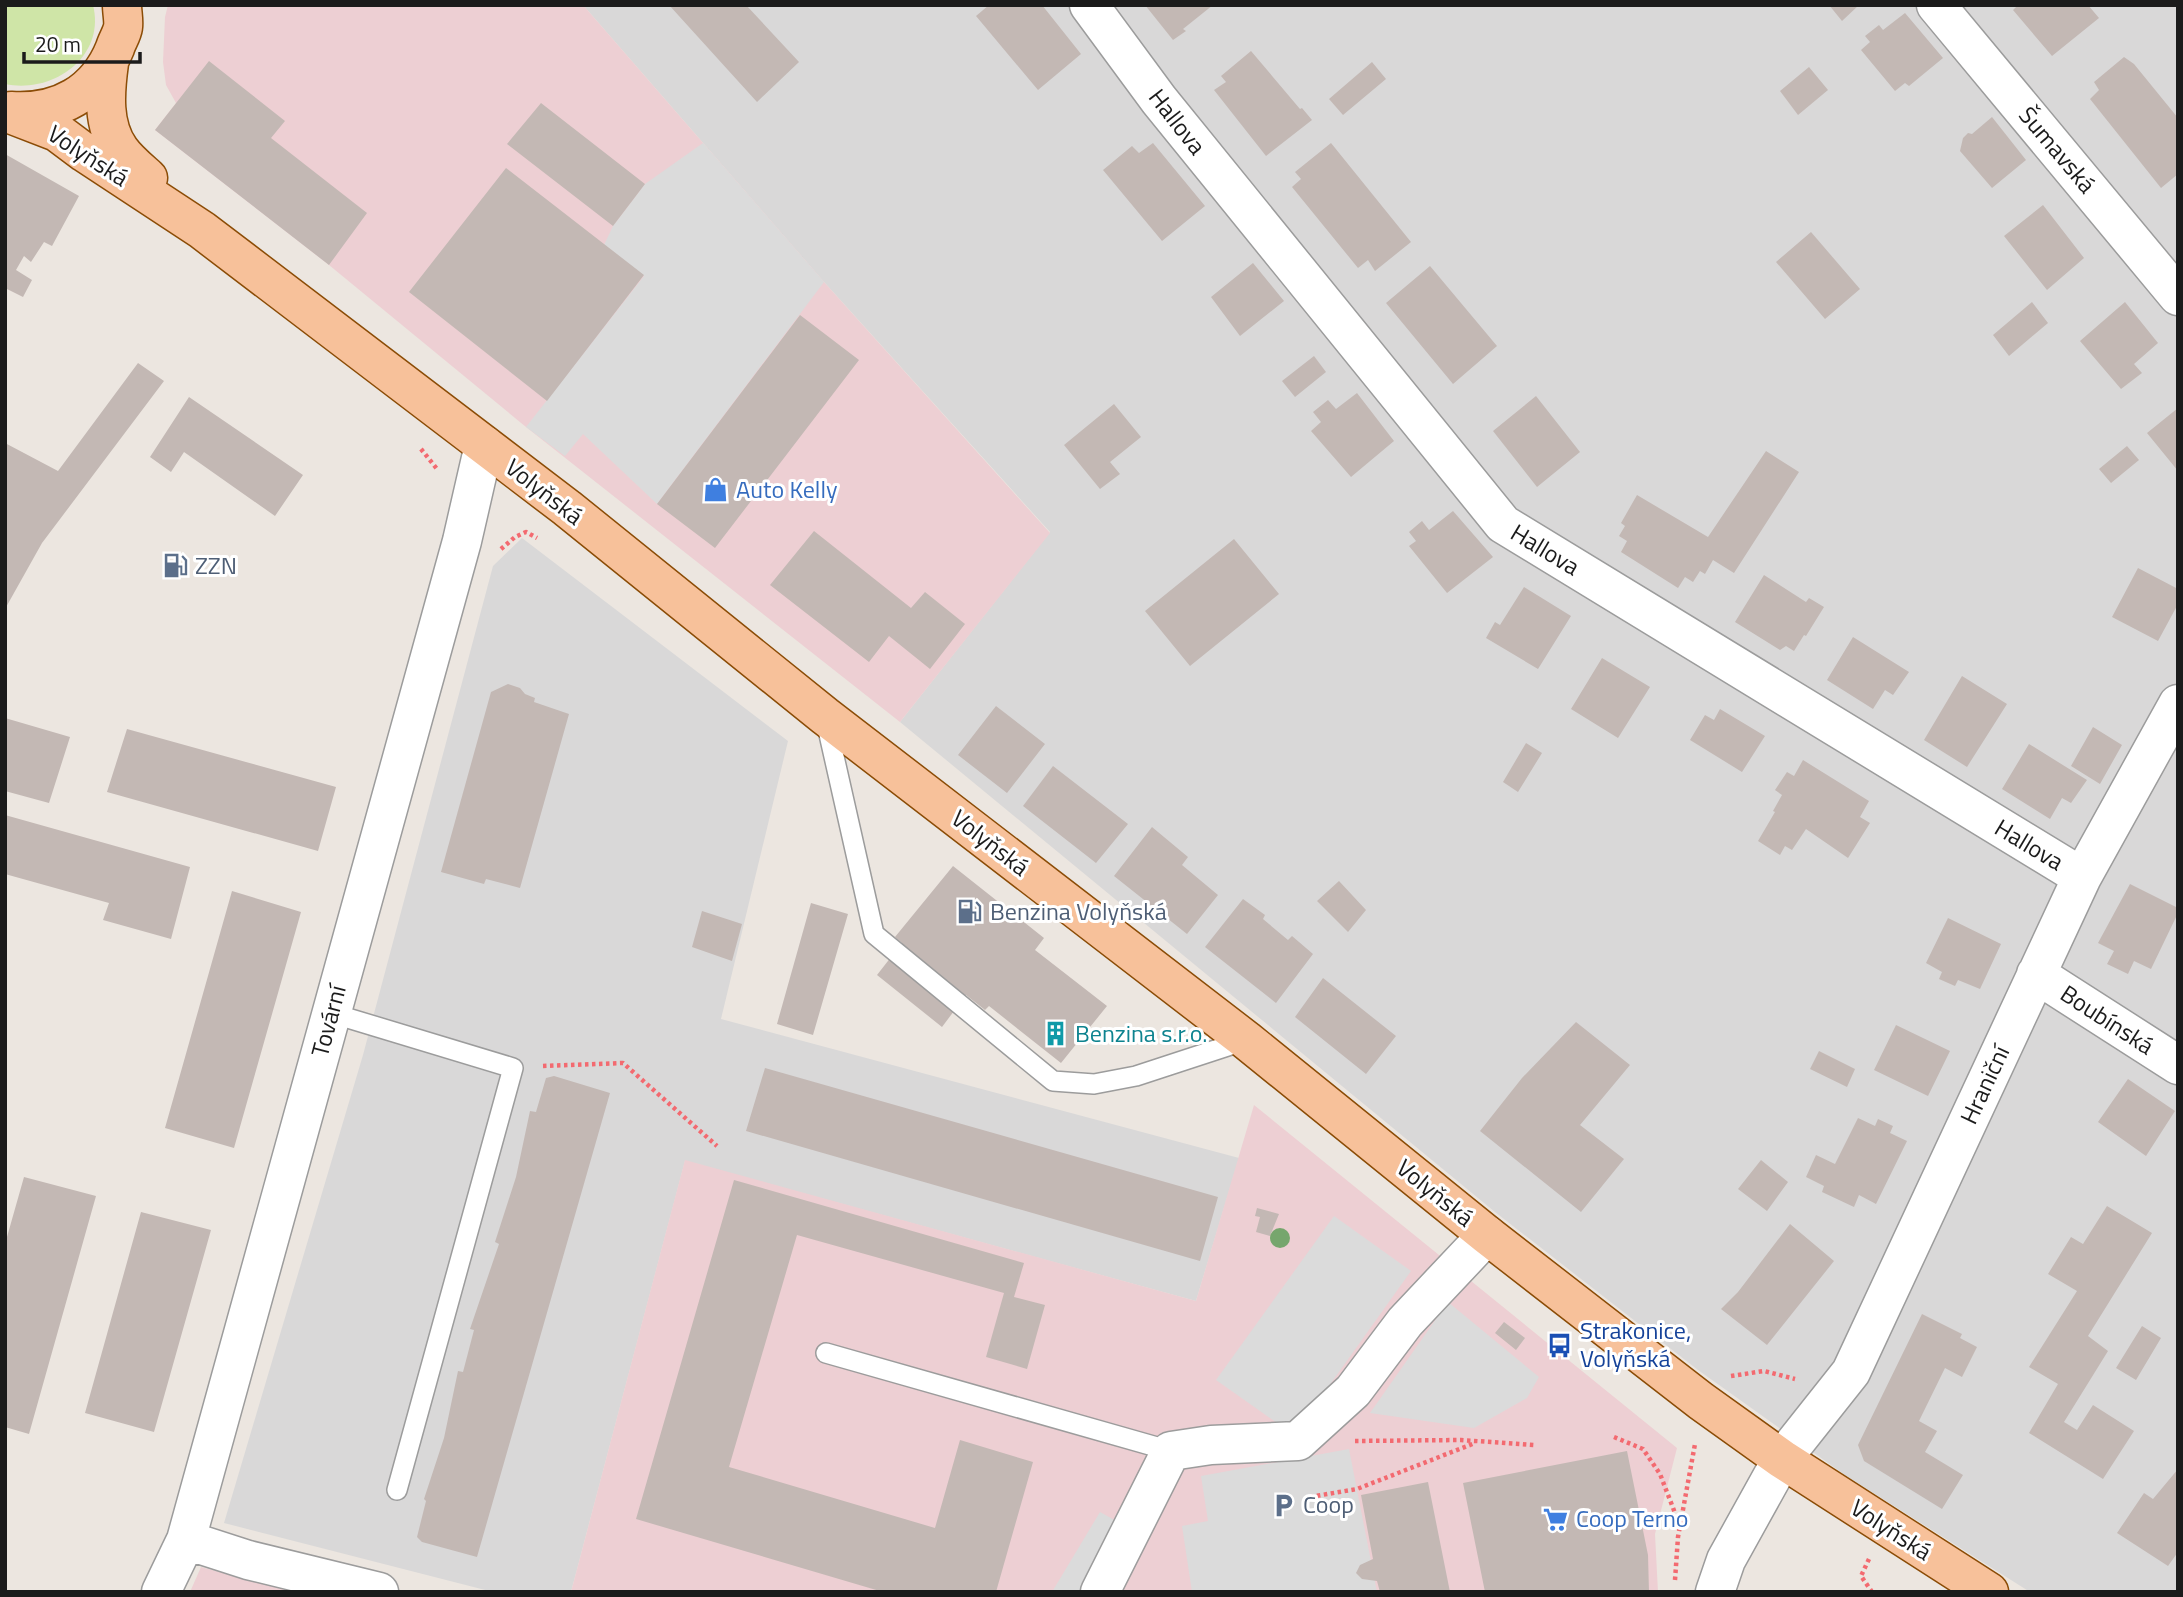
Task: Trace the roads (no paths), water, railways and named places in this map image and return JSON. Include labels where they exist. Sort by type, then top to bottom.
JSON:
[{"type":"main road","points":[[5,111],[32,112],[64,104],[92,85],[109,63],[123,27],[122,5]]},
{"type":"main road","name":"Volyňská","points":[[109,63],[105,93],[110,133],[121,152],[202,230]]},
{"type":"main road","name":"Volyňská","points":[[5,111],[57,131],[85,153],[202,230],[567,508],[825,716],[1246,1040],[1487,1235],[1701,1401],[1782,1459],[1989,1592]]},
{"type":"street","name":"Hallova","points":[[1089,5],[1158,100],[1503,524],[2082,877]]},
{"type":"street","name":"Šumavská","points":[[1936,5],[2178,296]]},
{"type":"street","name":"Tovární","points":[[161,1592],[186,1540],[462,541],[484,445]]},
{"type":"street","name":"Hraniční","points":[[1715,1592],[1726,1560],[1782,1459],[1851,1372],[2082,877],[2178,704]]},
{"type":"street","name":"Boubínská","points":[[2036,974],[2178,1065]]},
{"type":"street","points":[[1100,1592],[1171,1451],[1211,1445],[1298,1441],[1353,1391],[1405,1322],[1487,1235]]},
{"type":"street","points":[[186,1540],[248,1560],[379,1592]]},
{"type":"lane","points":[[825,716],[874,934],[1053,1081],[1094,1084],[1136,1076],[1246,1040]]},
{"type":"lane","points":[[331,1013],[513,1068],[397,1490]]},
{"type":"lane","points":[[826,1353],[1171,1451]]},
{"type":"place","name":"Auto Kelly","points":[[716,490]]},
{"type":"place","name":"ZZN","points":[[175,566]]},
{"type":"place","name":"Benzina Volyňská","points":[[970,912]]},
{"type":"place","name":"Benzina s.r.o.","points":[[1055,1034]]},
{"type":"place","name":"Strakonice, Volyňská","points":[[1560,1345]]},
{"type":"place","name":"Coop","points":[[1283,1505]]},
{"type":"place","name":"Coop Terno","points":[[1556,1519]]}]
